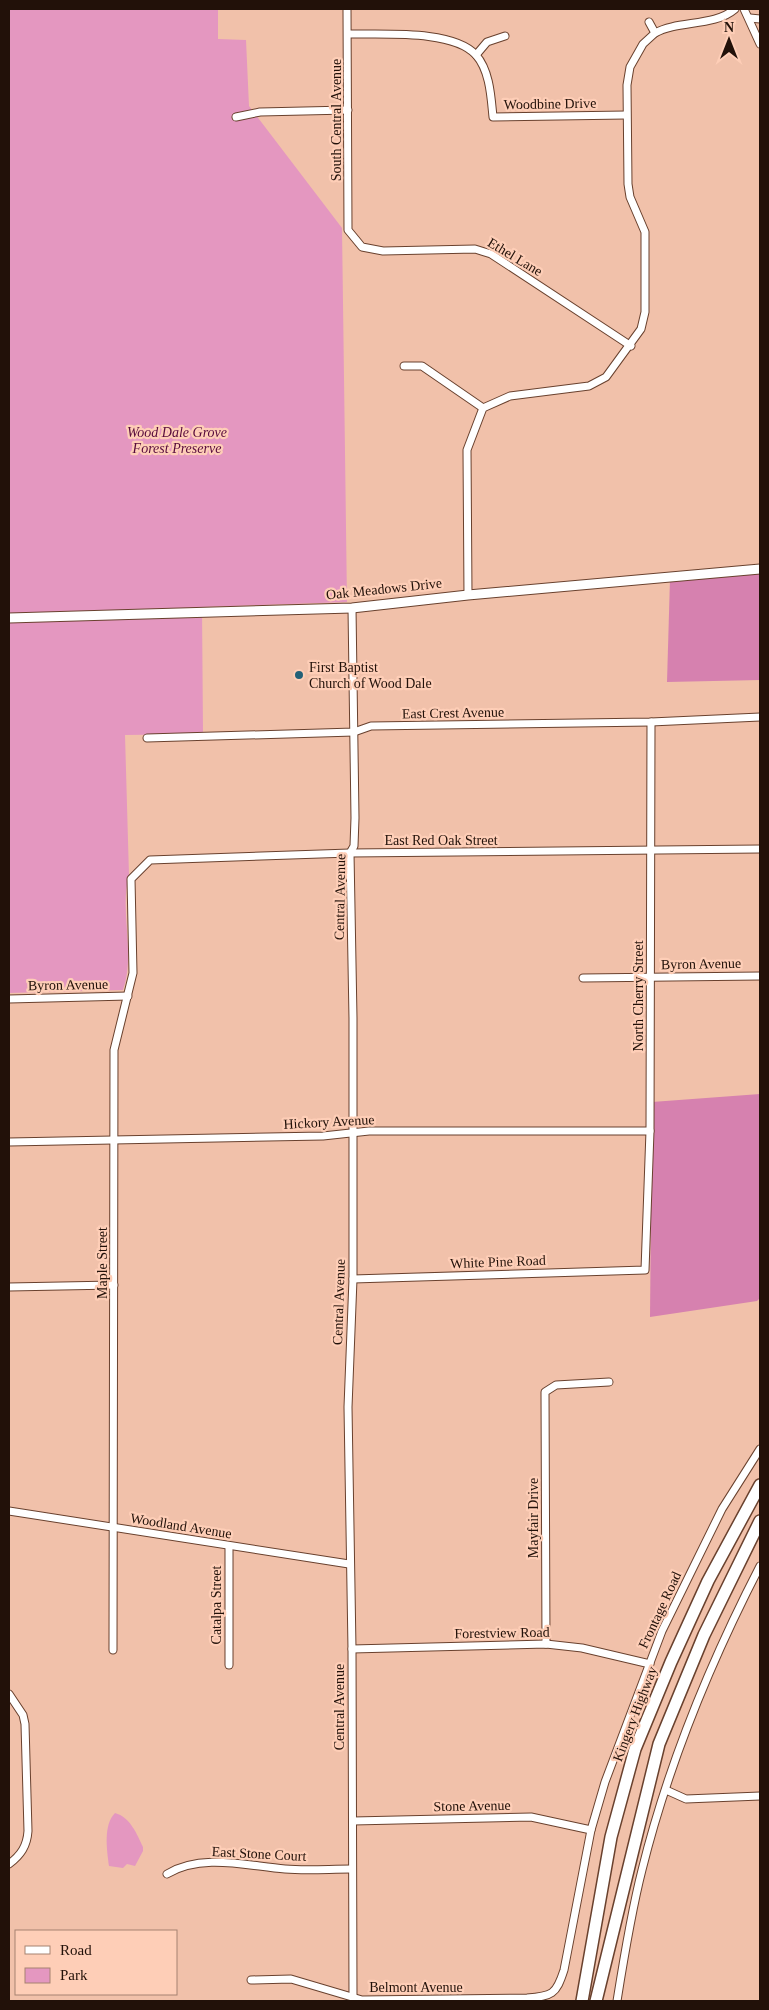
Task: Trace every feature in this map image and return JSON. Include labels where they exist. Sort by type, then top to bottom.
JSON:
[{"type":"highway","name":"Kingery Highway","points":[[582,2001],[611,1837],[635,1749],[708,1581],[760,1485]]},
{"type":"highway","points":[[596,2001],[659,1744],[704,1635],[760,1521]]},
{"type":"street","name":"South Central Avenue","points":[[347,9],[348,230]]},
{"type":"street","points":[[468,594],[467,450],[483,408],[510,396],[589,386],[606,378],[641,329],[645,312],[645,232],[630,197],[626,115],[630,67],[643,44],[655,33],[666,27],[704,21],[734,9]]},
{"type":"street","points":[[744,9],[750,18],[760,44]]},
{"type":"street","points":[[750,18],[760,19]]},
{"type":"street","points":[[649,22],[655,33]]},
{"type":"street","points":[[348,34],[436,37],[459,43],[476,55],[487,42],[505,36]]},
{"type":"street","name":"Woodbine Drive","points":[[476,55],[489,81],[493,117],[626,115]]},
{"type":"street","points":[[236,116],[260,112],[348,110]]},
{"type":"street","name":"Ethel Lane","points":[[348,230],[362,247],[384,251],[476,248],[491,254],[630,346]]},
{"type":"street","points":[[404,366],[422,366],[483,408]]},
{"type":"street","name":"Oak Meadows Drive","points":[[9,618],[352,608],[468,594],[760,569]]},
{"type":"street","name":"Central Avenue","points":[[352,608],[355,818],[354,846],[350,853],[353,1280],[348,1407],[349,1564],[352,1649],[353,1821],[351,1869],[353,1997]]},
{"type":"street","name":"East Crest Avenue","points":[[147,738],[354,732],[371,726],[651,722],[760,717]]},
{"type":"street","name":"North Cherry Street","points":[[645,1270],[650,1131],[651,722]]},
{"type":"street","name":"East Red Oak Street","points":[[131,879],[150,860],[350,853],[760,849]]},
{"type":"street","name":"Maple Street","points":[[113,1650],[114,1050],[133,973],[131,879]]},
{"type":"street","name":"Byron Avenue","points":[[582,978],[760,976]]},
{"type":"street","name":"Byron Avenue","points":[[9,999],[128,996]]},
{"type":"street","name":"Hickory Avenue","points":[[9,1142],[352,1134],[369,1131],[650,1131]]},
{"type":"street","name":"White Pine Road","points":[[353,1280],[645,1270]]},
{"type":"street","points":[[9,1287],[114,1285]]},
{"type":"street","name":"Mayfair Drive","points":[[546,1644],[545,1392],[556,1385],[609,1382]]},
{"type":"street","name":"Frontage Road","points":[[554,1993],[559,1987],[564,1970],[591,1830],[605,1782],[662,1631],[722,1509],[760,1449]]},
{"type":"street","name":"Woodland Avenue","points":[[9,1511],[349,1564]]},
{"type":"street","name":"Catalpa Street","points":[[228,1665],[229,1546]]},
{"type":"street","points":[[617,2001],[626,1941],[642,1870],[678,1752],[731,1623],[760,1566]]},
{"type":"street","name":"Forestview Road","points":[[352,1649],[546,1644],[582,1648],[650,1664]]},
{"type":"street","points":[[9,1694],[23,1715],[26,1724],[28,1841],[21,1854],[9,1864]]},
{"type":"street","points":[[666,1790],[686,1799],[760,1796]]},
{"type":"street","name":"Stone Avenue","points":[[353,1821],[531,1817],[591,1830]]},
{"type":"street","name":"East Stone Court","points":[[167,1874],[186,1865],[196,1864],[244,1863],[289,1870],[351,1869]]},
{"type":"street","name":"Belmont Avenue","points":[[251,1980],[291,1979],[362,2000],[445,2001],[537,1997],[554,1993]]},
{"type":"green space","name":"Wood Dale Grove Forest Preserve","points":[[9,9],[218,9],[218,39],[246,40],[249,106],[342,228],[347,602],[202,607],[203,734],[125,735],[129,875],[126,889],[128,962],[123,990],[9,993]]},
{"type":"green space","points":[[115,1813],[129,1822],[143,1847],[143,1851],[135,1866],[127,1864],[123,1868],[109,1866],[107,1831],[111,1818]]},
{"type":"shaded area","points":[[760,573],[760,680],[667,682],[670,579]]},
{"type":"shaded area","points":[[760,1094],[760,1298],[757,1301],[650,1317],[652,1102]]},
{"type":"place","name":"First Baptist Church of Wood Dale","points":[[299,675]]}]
